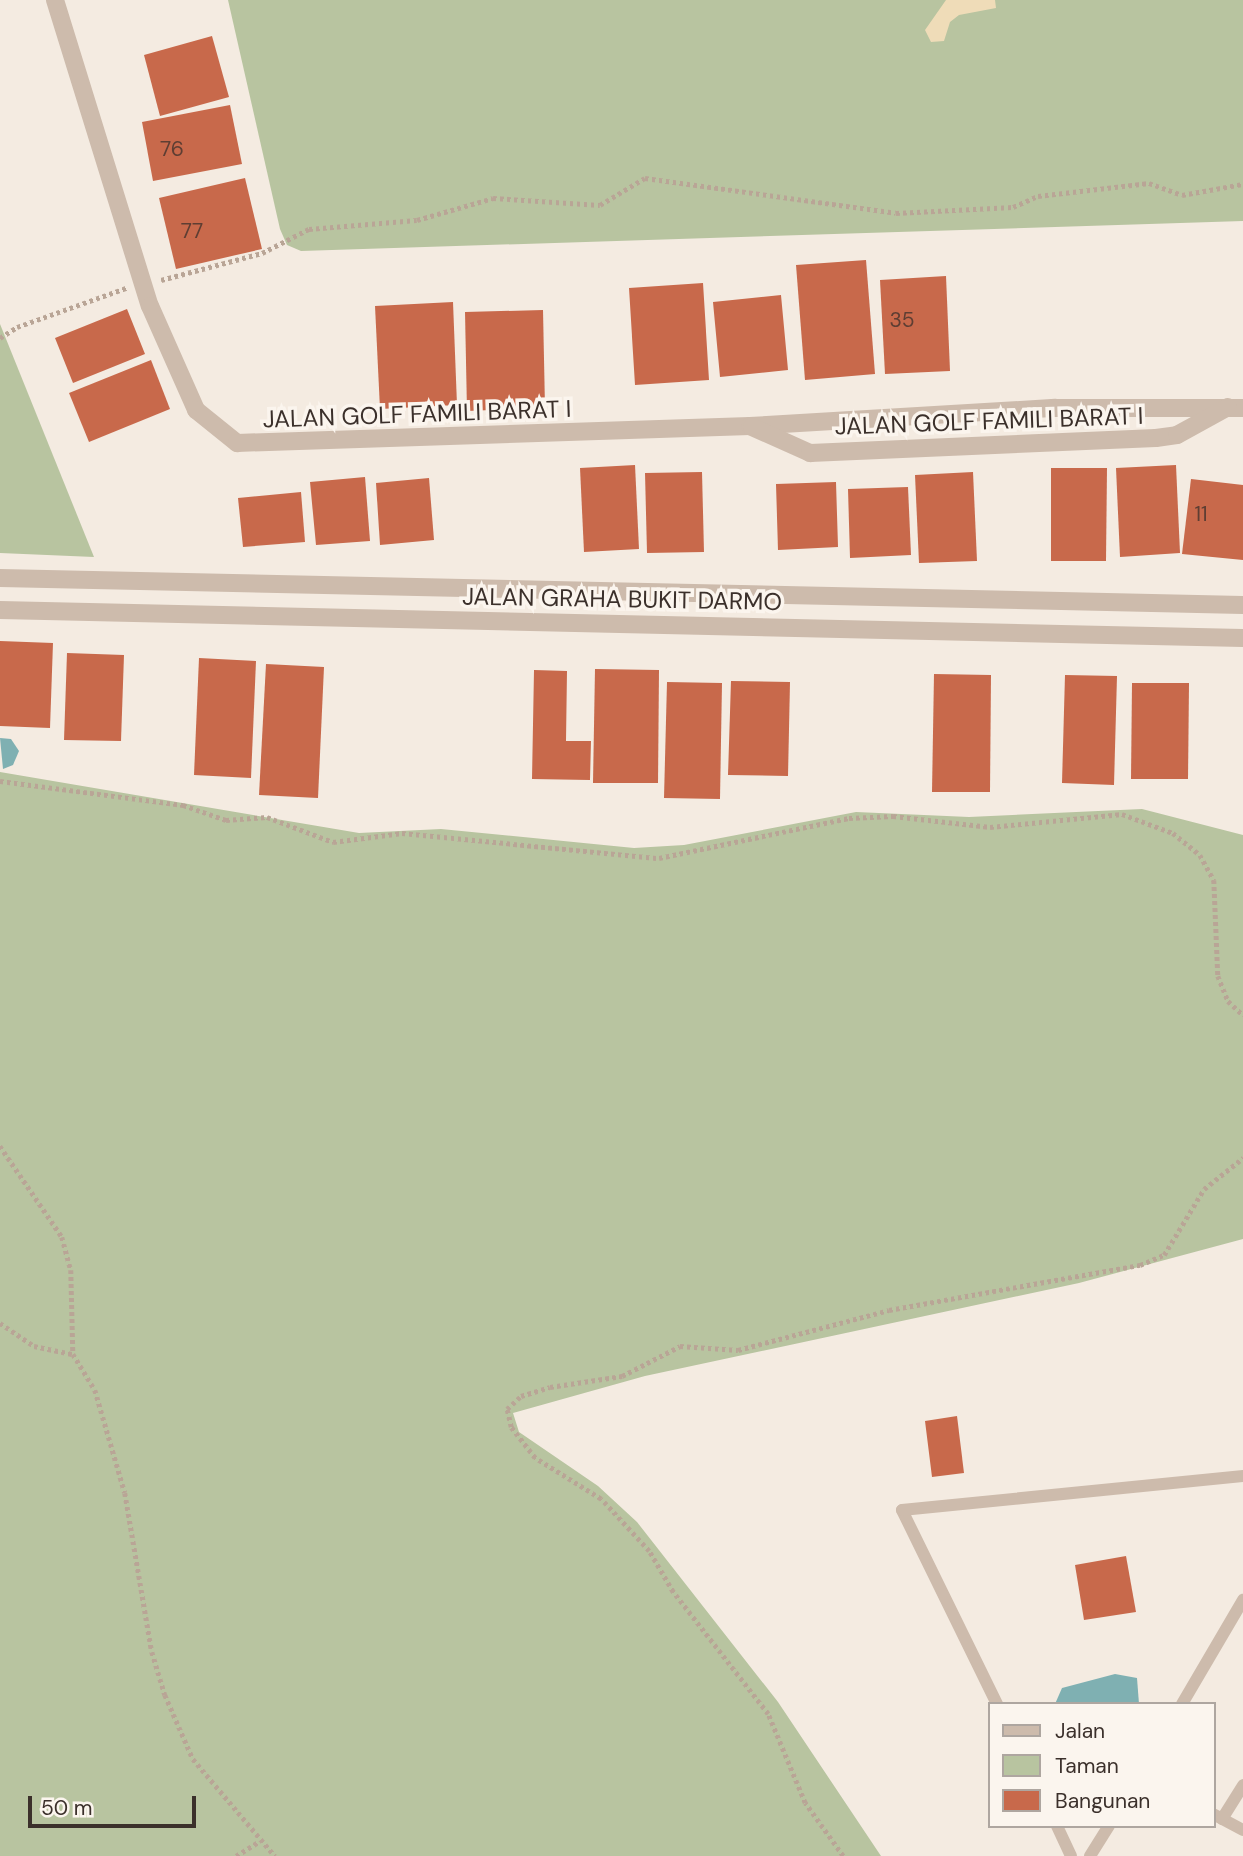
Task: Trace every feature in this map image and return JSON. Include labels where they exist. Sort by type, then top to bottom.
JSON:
[{"type":"street","name":"JALAN GOLF FAMILI BARAT I","points":[[55,0],[141,284],[195,411],[237,443],[750,426],[1055,408],[1236,407]]},
{"type":"street","name":"JALAN GOLF FAMILI BARAT I","points":[[750,426],[803,452],[838,452],[1156,438],[1177,435],[1236,407]]},
{"type":"street","name":"JALAN GRAHA BUKIT DARMO","points":[[0,578],[1243,605]]},
{"type":"street","name":"JALAN GRAHA BUKIT DARMO","points":[[0,610],[1243,638]]},
{"type":"lane","points":[[996,1702],[902,1510],[1243,1476]]},
{"type":"lane","points":[[1183,1702],[1243,1600]]},
{"type":"lane","points":[[1243,1785],[1218,1816],[1243,1830]]},
{"type":"lane","points":[[1058,1828],[1071,1856]]},
{"type":"lane","points":[[1090,1856],[1108,1828]]},
{"type":"path","points":[[0,338],[89,299],[262,253],[309,229],[417,220],[492,198],[600,205],[645,178],[896,213],[1013,207],[1038,196],[1149,183],[1182,195],[1243,184]]},
{"type":"path","points":[[0,781],[183,805],[226,820],[267,817],[333,842],[402,833],[659,858],[849,818],[893,816],[990,827],[1122,814],[1173,833],[1200,855],[1214,880],[1218,976],[1228,1002],[1243,1015]]},
{"type":"path","points":[[0,1146],[62,1237],[71,1270],[73,1354],[95,1390],[110,1434],[165,1695],[193,1759],[275,1856]]},
{"type":"path","points":[[843,1856],[805,1803],[768,1714],[673,1591],[649,1551],[601,1499],[535,1458],[512,1427],[507,1409],[521,1396],[550,1387],[622,1376],[680,1346],[738,1350],[889,1310],[1140,1265],[1164,1255],[1204,1189],[1243,1158]]},
{"type":"path","points":[[0,1323],[34,1346],[73,1354]]},
{"type":"path","points":[[236,1856],[260,1841]]},
{"type":"green space","points":[[228,0],[1243,0],[1243,221],[301,251],[287,245],[280,229]]},
{"type":"green space","points":[[0,324],[94,557],[0,553]]},
{"type":"green space","points":[[0,772],[359,833],[441,829],[634,848],[684,845],[856,812],[969,817],[1142,809],[1243,835],[1243,1239],[1079,1283],[645,1376],[513,1413],[519,1432],[598,1486],[637,1522],[778,1702],[881,1856],[0,1856]]},
{"type":"sand","points":[[946,0],[995,0],[996,8],[959,15],[950,22],[944,41],[931,42],[925,30]]},
{"type":"water","points":[[0,738],[11,739],[19,751],[13,765],[3,769]]},
{"type":"water","points":[[1115,1674],[1137,1678],[1139,1702],[1056,1702],[1062,1688]]},
{"type":"building","points":[[212,36],[229,97],[160,116],[144,55]]},
{"type":"building","points":[[230,105],[242,164],[153,181],[142,122]]},
{"type":"building","points":[[245,178],[262,249],[176,269],[159,198]]},
{"type":"building","points":[[866,260],[875,374],[805,380],[796,265]]},
{"type":"building","points":[[946,276],[950,371],[885,374],[880,280]]},
{"type":"building","points":[[703,283],[709,380],[635,385],[629,288]]},
{"type":"building","points":[[781,295],[788,370],[720,377],[713,302]]},
{"type":"building","points":[[453,302],[457,405],[380,409],[375,306]]},
{"type":"building","points":[[127,309],[145,354],[73,383],[55,338]]},
{"type":"building","points":[[543,310],[545,408],[467,411],[465,312]]},
{"type":"building","points":[[151,360],[170,409],[89,442],[69,393]]},
{"type":"building","points":[[635,465],[639,549],[584,552],[580,468]]},
{"type":"building","points":[[1176,465],[1180,553],[1120,557],[1116,468]]},
{"type":"building","points":[[1051,468],[1107,468],[1106,561],[1051,561]]},
{"type":"building","points":[[702,472],[704,552],[647,553],[645,473]]},
{"type":"building","points":[[973,472],[977,561],[919,563],[915,475]]},
{"type":"building","points":[[365,477],[370,541],[316,545],[310,482]]},
{"type":"building","points":[[429,478],[434,540],[380,545],[376,483]]},
{"type":"building","points":[[1191,479],[1243,485],[1243,560],[1182,554]]},
{"type":"building","points":[[836,482],[838,547],[778,550],[776,484]]},
{"type":"building","points":[[908,487],[911,555],[850,558],[848,489]]},
{"type":"building","points":[[301,492],[305,542],[243,547],[238,498]]},
{"type":"building","points":[[0,641],[53,643],[50,728],[0,726]]},
{"type":"building","points":[[67,653],[124,655],[121,741],[64,740]]},
{"type":"building","points":[[199,658],[256,661],[251,778],[194,775]]},
{"type":"building","points":[[266,664],[324,667],[318,798],[259,795]]},
{"type":"building","points":[[595,669],[659,670],[658,783],[593,783]]},
{"type":"building","points":[[534,670],[567,671],[566,741],[591,741],[590,780],[532,779]]},
{"type":"building","points":[[934,674],[991,675],[990,792],[932,792]]},
{"type":"building","points":[[1065,675],[1117,676],[1114,785],[1062,783]]},
{"type":"building","points":[[731,681],[790,682],[788,776],[728,775]]},
{"type":"building","points":[[667,682],[722,683],[720,799],[664,798]]},
{"type":"building","points":[[1132,683],[1189,683],[1188,779],[1131,779]]},
{"type":"building","points":[[957,1416],[964,1473],[932,1477],[925,1421]]},
{"type":"building","points":[[1126,1556],[1136,1612],[1084,1620],[1075,1565]]}]
